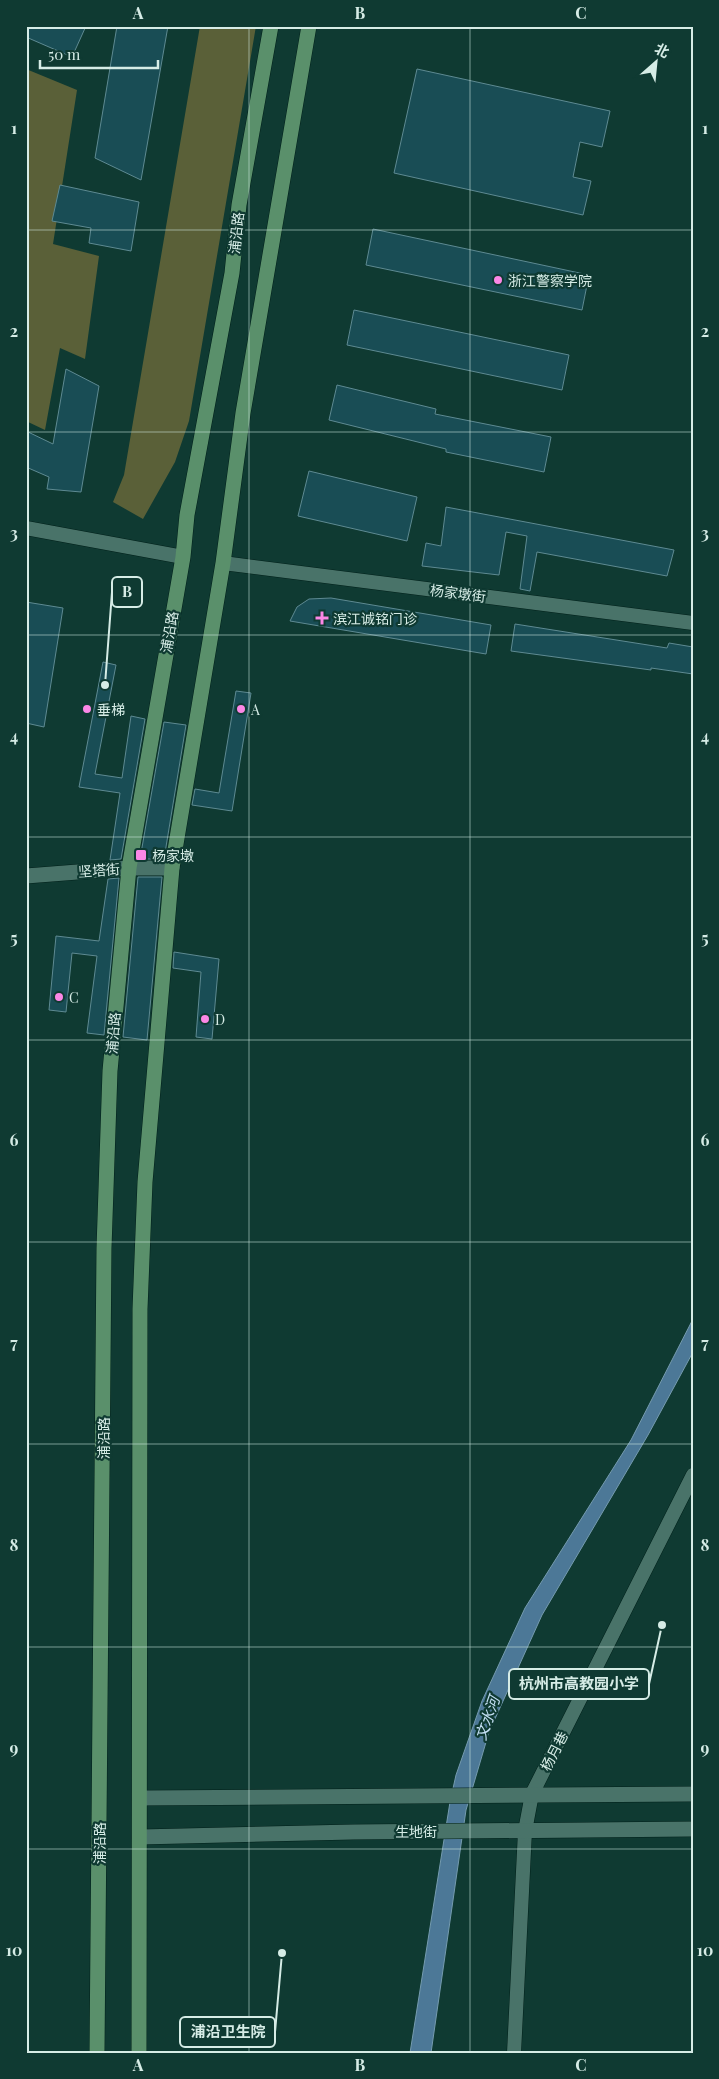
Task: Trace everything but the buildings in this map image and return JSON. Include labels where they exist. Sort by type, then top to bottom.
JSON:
[{"type":"main road","name":"浦沿路","points":[[97,2053],[104,1248],[110,1071],[129,868],[183,557],[187,515],[232,273],[239,206],[271,26]]},
{"type":"main road","points":[[139,2053],[140,1309],[145,1182],[172,868],[223,564],[244,413],[309,26]]},
{"type":"street","points":[[26,528],[183,557]]},
{"type":"street","name":"杨家墩街","points":[[223,564],[693,623]]},
{"type":"street","name":"坚塔街","points":[[26,876],[129,868],[172,868]]},
{"type":"street","name":"杨月巷","points":[[514,2053],[525,1831],[532,1794],[693,1476]]},
{"type":"street","points":[[140,1798],[450,1794],[693,1794]]},
{"type":"street","name":"生地街","points":[[140,1837],[443,1831],[693,1829]]},
{"type":"green space","points":[[200,26],[256,26],[189,421],[175,462],[143,519],[113,502],[124,475]]},
{"type":"green space","points":[[26,69],[77,90],[53,244],[99,256],[85,359],[60,348],[45,430],[26,421]]},
{"type":"water","name":"文水河","points":[[693,1319],[693,1352],[648,1435],[542,1615],[489,1732],[466,1810],[431,2053],[410,2053],[450,1802],[456,1775],[482,1701],[525,1608],[631,1440]]},
{"type":"place","name":"浙江警察学院","points":[[498,280]]},
{"type":"place","name":"滨江诚铭门诊","points":[[322,618]]},
{"type":"place","name":"B","points":[[105,685]]},
{"type":"place","name":"垂梯","points":[[87,709]]},
{"type":"place","name":"A","points":[[241,709]]},
{"type":"place","name":"杨家墩","points":[[141,855]]},
{"type":"place","name":"C","points":[[59,997]]},
{"type":"place","name":"D","points":[[205,1019]]},
{"type":"place","name":"杭州市高教园小学","points":[[662,1625]]},
{"type":"place","name":"浦沿卫生院","points":[[282,1953]]}]
